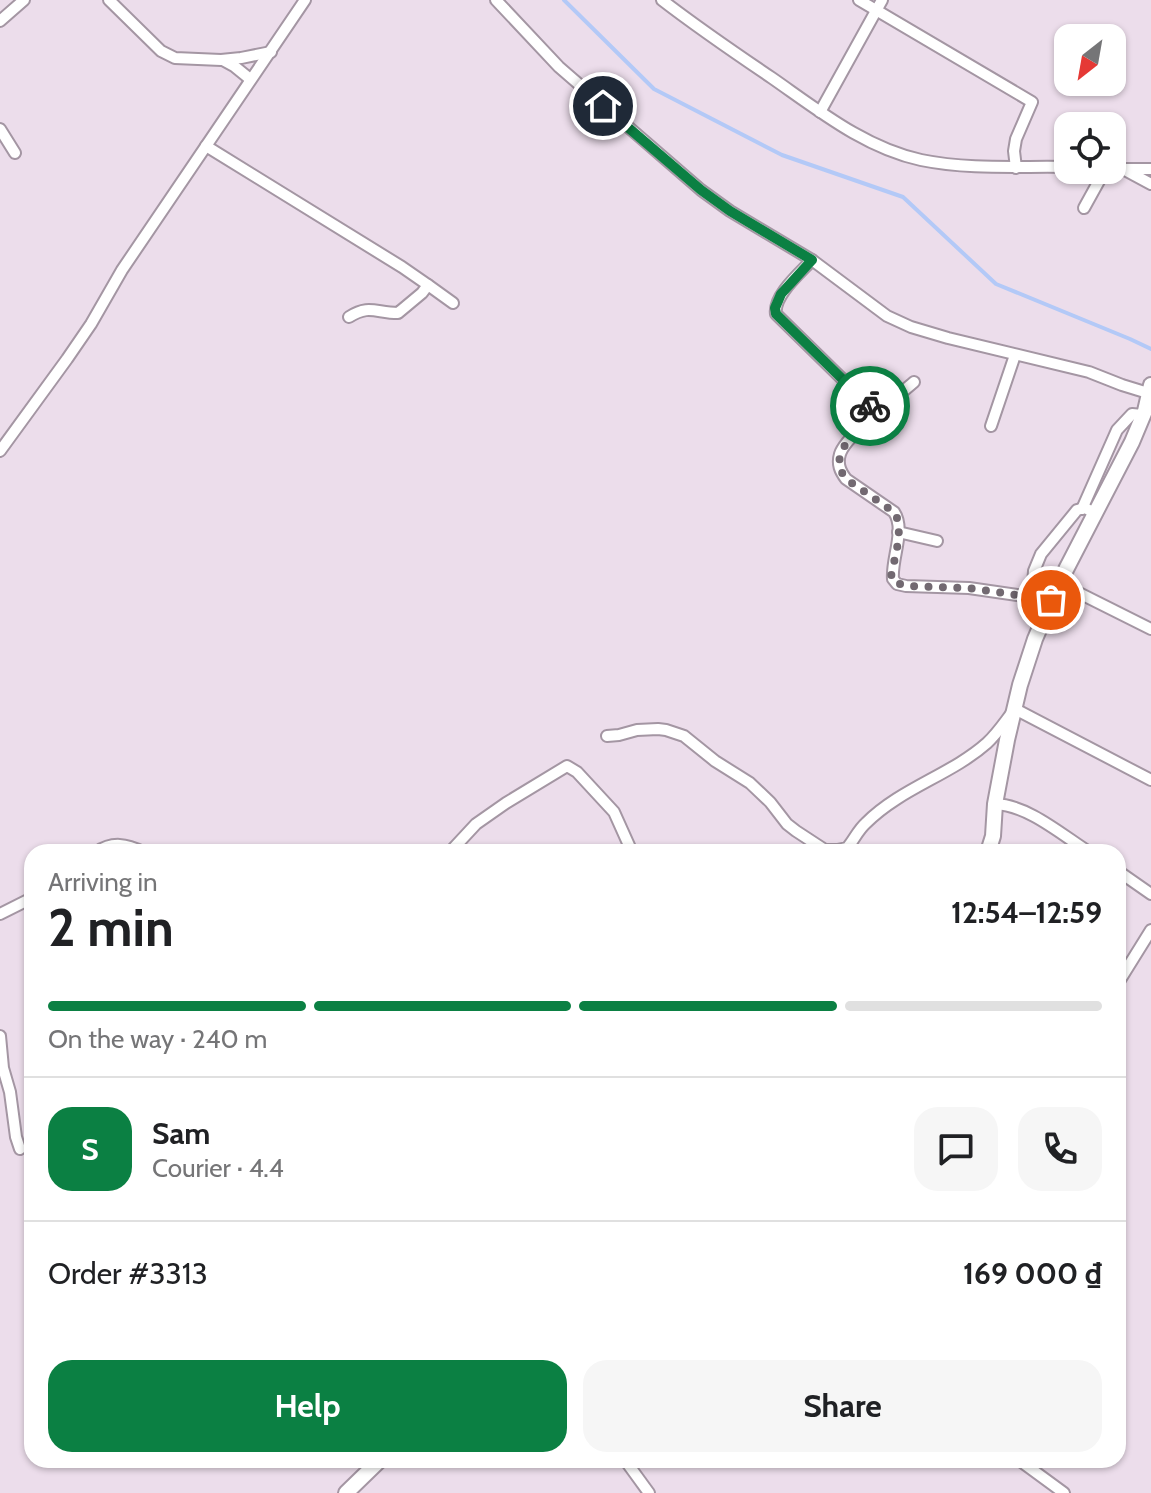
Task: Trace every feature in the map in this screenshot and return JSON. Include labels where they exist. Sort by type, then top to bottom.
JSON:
[{"type":"street","points":[[0,21],[24,0]]},
{"type":"street","points":[[109,0],[161,51],[175,58],[221,60],[271,52]]},
{"type":"street","points":[[0,451],[91,324],[122,270],[305,0]]},
{"type":"street","points":[[496,0],[559,67],[701,190],[812,260],[887,316],[948,338],[1089,372],[1122,385],[1150,389],[1146,414],[1089,511],[1035,639],[1020,685],[995,804],[995,825],[990,844]]},
{"type":"street","points":[[662,0],[820,112],[888,151],[966,167],[1054,167]]},
{"type":"street","points":[[859,0],[879,5],[1032,102],[1016,139],[1016,168]]},
{"type":"street","points":[[820,112],[879,5]]},
{"type":"street","points":[[221,60],[250,79]]},
{"type":"street","points":[[0,129],[15,153]]},
{"type":"street","points":[[206,146],[389,259],[453,303]]},
{"type":"street","points":[[1126,170],[1151,169]]},
{"type":"street","points":[[1126,171],[1151,184]]},
{"type":"street","points":[[1084,208],[1097,184]]},
{"type":"street","points":[[812,260],[781,294],[775,308],[776,314],[878,414]]},
{"type":"street","points":[[349,317],[366,309],[398,313],[428,285]]},
{"type":"street","points":[[991,426],[1015,355]]},
{"type":"street","points":[[914,382],[849,439],[839,456],[841,472],[846,479],[894,512],[898,518],[891,577],[897,584],[917,587],[969,588],[1051,600]]},
{"type":"street","points":[[1032,597],[1034,571],[1041,554],[1074,512],[1089,511]]},
{"type":"street","points":[[898,532],[937,541]]},
{"type":"street","points":[[1059,583],[1151,629]]},
{"type":"street","points":[[1015,709],[1151,780]]},
{"type":"street","points":[[850,844],[877,814],[985,744],[1015,709]]},
{"type":"street","points":[[607,736],[658,729],[684,736],[750,783],[787,824],[814,844]]},
{"type":"street","points":[[457,844],[476,824],[567,766],[577,772],[614,812],[628,844]]},
{"type":"street","points":[[995,804],[1019,808],[1076,844]]},
{"type":"street","points":[[1126,877],[1151,894]]},
{"type":"street","points":[[0,914],[24,902]]},
{"type":"street","points":[[1126,970],[1151,930]]},
{"type":"street","points":[[0,1036],[3,1068],[20,1149]]},
{"type":"street","points":[[346,1493],[372,1468]]},
{"type":"street","points":[[631,1468],[649,1493]]},
{"type":"street","points":[[1030,1468],[1064,1493]]},
{"type":"waterway","points":[[564,0],[654,89],[782,155],[903,197],[996,284],[1151,349]]},
{"type":"way so far","points":[[870,406],[878,414],[849,439],[839,456],[839,463],[846,479],[894,512],[898,518],[891,577],[894,582],[906,586],[969,588],[1051,600]]},
{"type":"route","points":[[603,106],[701,190],[812,260],[781,294],[776,303],[776,314],[870,406]]}]
